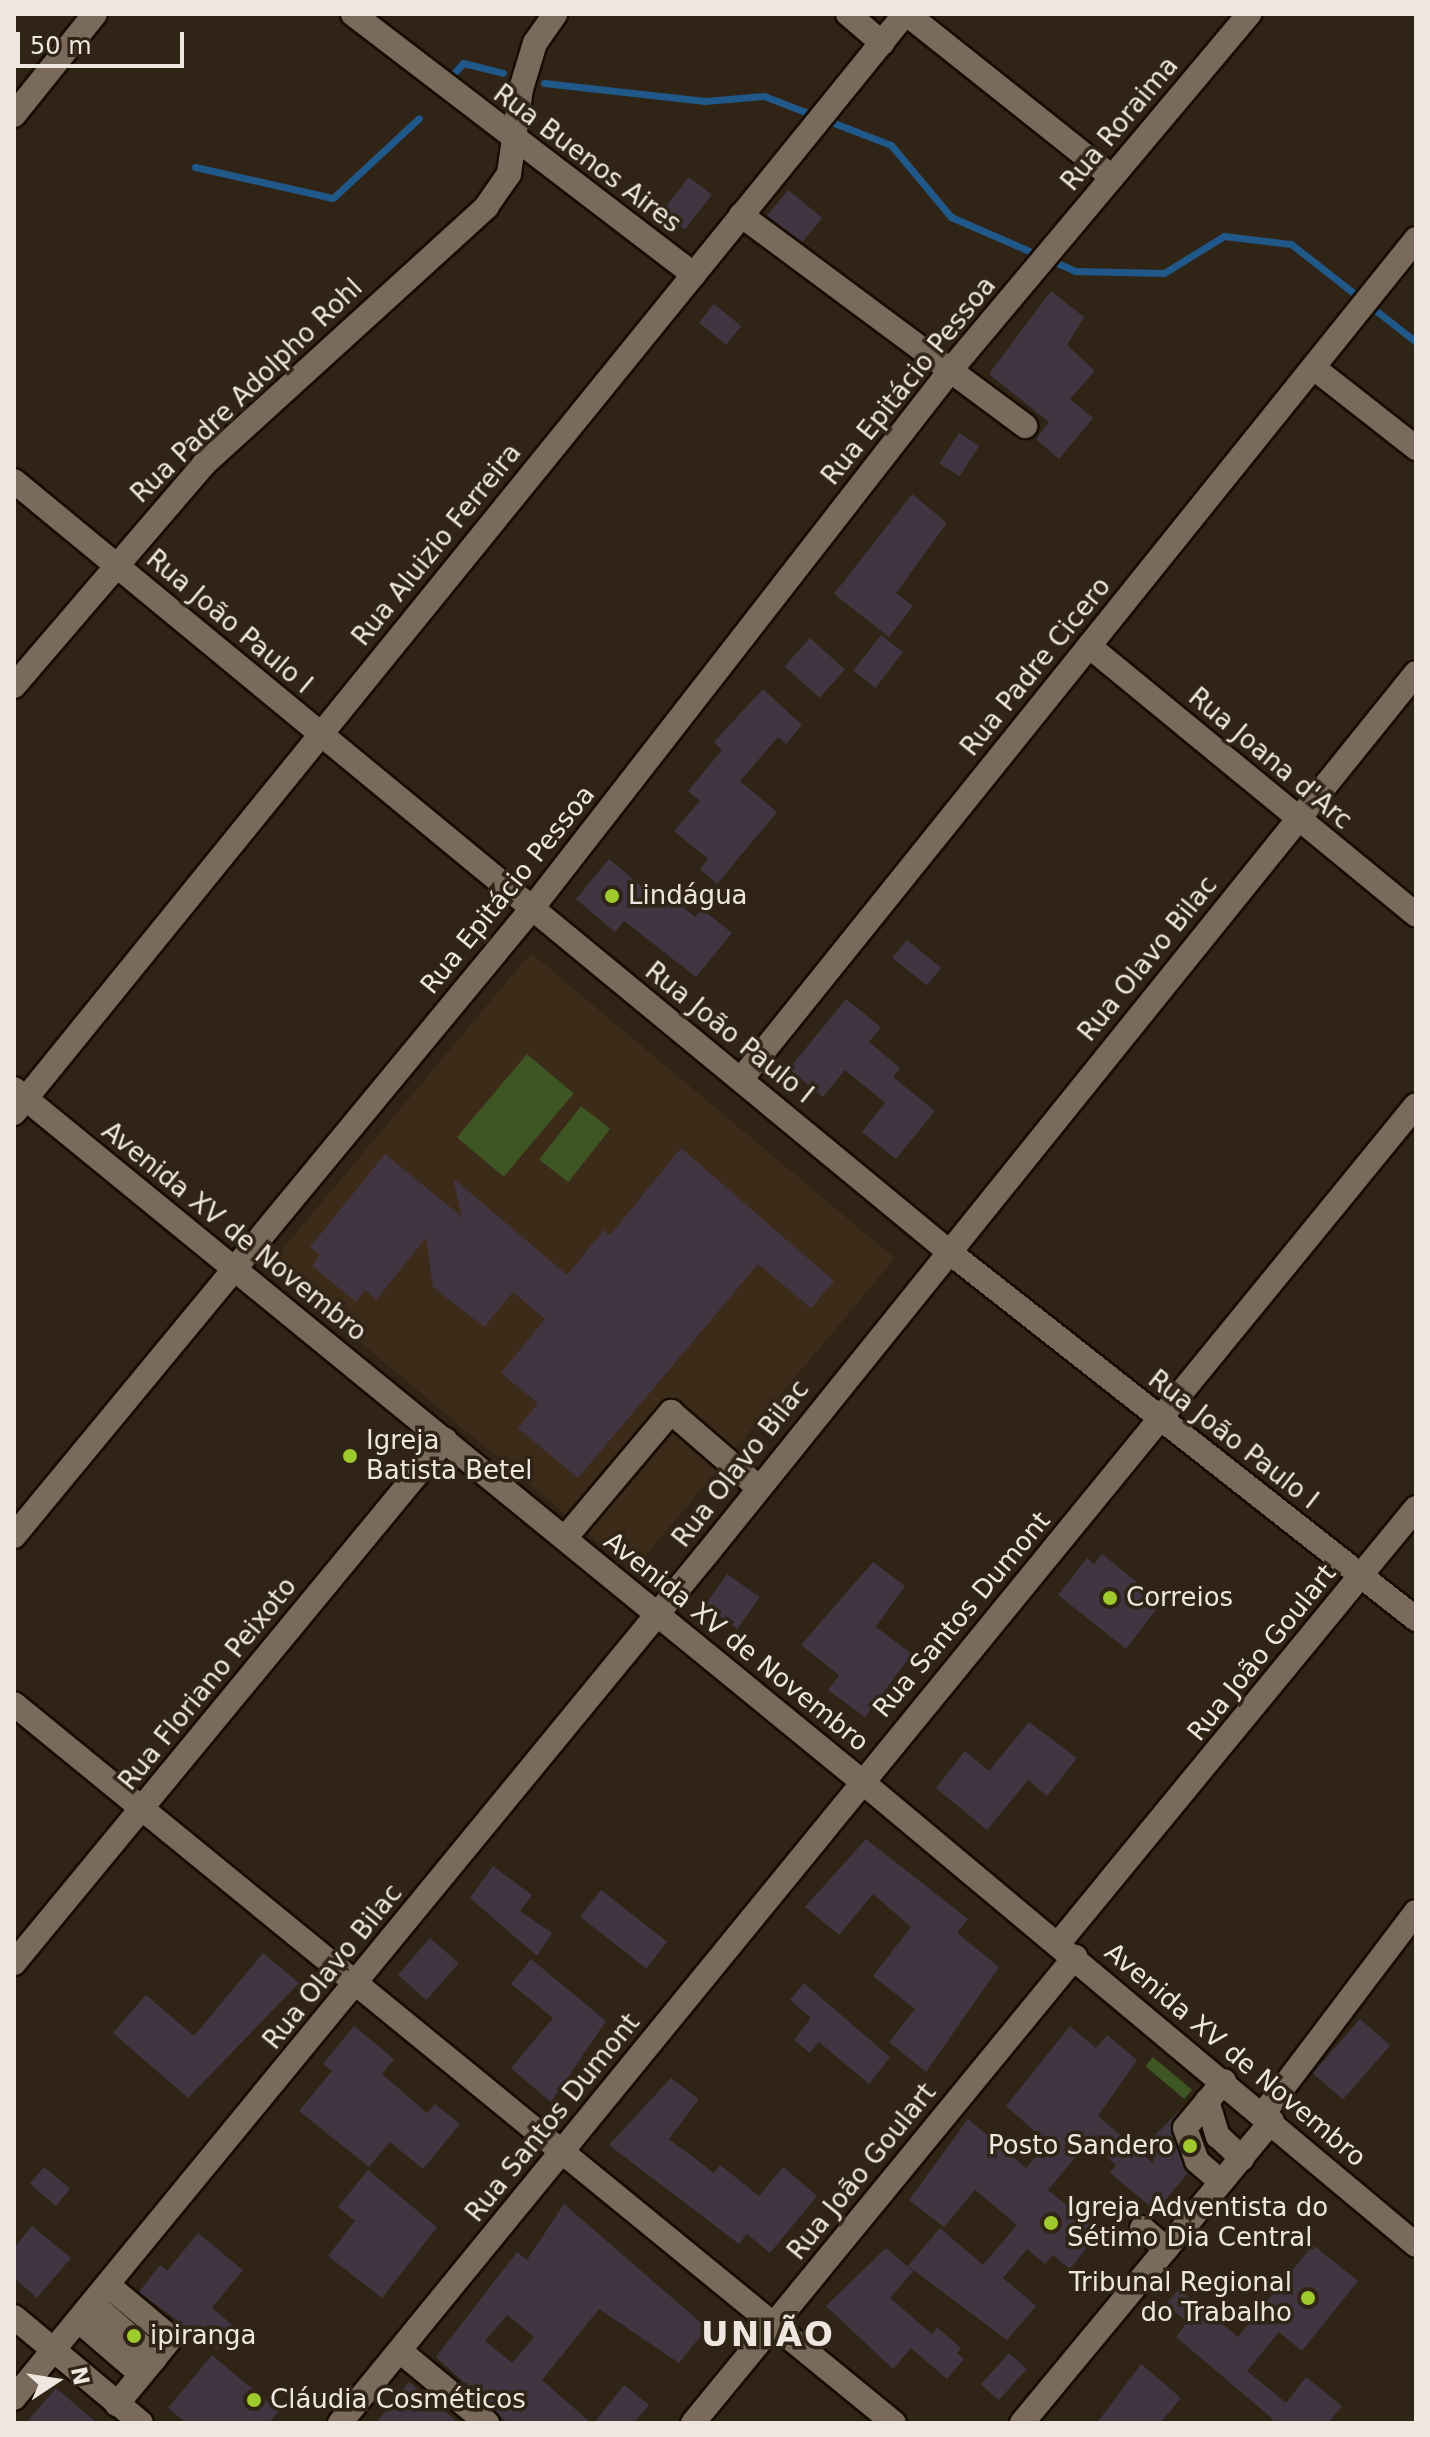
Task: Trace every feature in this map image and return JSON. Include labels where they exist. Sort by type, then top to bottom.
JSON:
[{"type":"street","points":[[14,115],[95,14]]},
{"type":"street","name":"Rua Buenos Aires","points":[[353,14],[694,275]]},
{"type":"street","name":"Rua Padre Adolpho Rohl","points":[[14,686],[115,564],[204,464],[486,207],[509,174],[517,141],[521,89],[535,43],[555,14]]},
{"type":"street","points":[[848,14],[882,43]]},
{"type":"street","points":[[906,14],[1112,177]]},
{"type":"street","name":"Rua Aluizio Ferreira","points":[[18,1101],[906,14]]},
{"type":"street","name":"Rua Roraima","points":[[1034,270],[1249,14]]},
{"type":"street","points":[[741,215],[953,367],[1025,426]]},
{"type":"street","name":"Rua Padre Cicero","points":[[742,1078],[1416,239]]},
{"type":"street","name":"Rua Epitácio Pessoa","points":[[14,1536],[530,911],[953,367],[1034,270]]},
{"type":"street","points":[[1314,368],[1416,448]]},
{"type":"street","name":"Rua João Paulo I","points":[[14,481],[530,911],[742,1078],[948,1251],[1416,1619]]},
{"type":"street","name":"Rua Joana d'Arc","points":[[1089,646],[1416,915]]},
{"type":"street","name":"Rua Olavo Bilac","points":[[14,2398],[658,1614],[1416,673]]},
{"type":"street","name":"Avenida XV de Novembro","points":[[18,1101],[234,1267],[1067,1950],[1416,2245]]},
{"type":"street","name":"Rua Santos Dumont","points":[[340,2423],[860,1780],[1416,1105]]},
{"type":"street","points":[[565,1538],[671,1412],[759,1488]]},
{"type":"street","name":"Rua Floriano Peixoto","points":[[14,1963],[445,1440]]},
{"type":"street","name":"Rua João Goulart","points":[[693,2423],[1416,1508]]},
{"type":"street","points":[[14,1704],[354,1985],[775,2323],[894,2423]]},
{"type":"street","points":[[1022,2423],[1232,2170],[1416,1912]]},
{"type":"street","points":[[1224,2081],[1201,2108],[1218,2136],[1232,2170]]},
{"type":"street","points":[[1142,2228],[1166,2249]]},
{"type":"street","points":[[94,2304],[171,2338],[117,2404]]},
{"type":"street","points":[[94,2304],[148,2366]]},
{"type":"street","points":[[14,2317],[141,2423]]},
{"type":"street","points":[[400,2351],[487,2423]]},
{"type":"shaded area","points":[[531,953],[895,1258],[633,1571],[269,1266]]},
{"type":"green space","points":[[527,1054],[574,1093],[504,1177],[457,1137]]},
{"type":"green space","points":[[581,1106],[610,1129],[568,1182],[539,1160]]},
{"type":"green space","points":[[1153,2057],[1192,2090],[1184,2099],[1145,2066]]},
{"type":"building","points":[[689,177],[712,195],[685,230],[662,212]]},
{"type":"building","points":[[788,190],[822,218],[801,243],[767,216]]},
{"type":"building","points":[[1051,291],[1084,317],[1067,345],[1095,371],[1070,399],[1093,418],[1059,459],[1036,439],[1049,422],[989,374]]},
{"type":"building","points":[[714,304],[741,326],[726,345],[699,323]]},
{"type":"building","points":[[959,433],[979,446],[960,476],[939,463]]},
{"type":"building","points":[[912,494],[947,523],[896,593],[913,606],[889,637],[834,594]]},
{"type":"building","points":[[881,635],[903,652],[875,688],[853,670]]},
{"type":"building","points":[[810,638],[845,669],[820,698],[785,666]]},
{"type":"building","points":[[763,689],[802,725],[786,744],[778,737],[740,781],[777,812],[717,884],[700,869],[708,859],[674,831],[700,801],[688,791],[722,750],[714,742]]},
{"type":"building","points":[[609,859],[653,896],[660,888],[695,917],[702,909],[732,933],[696,977],[624,921],[615,932],[576,899]]},
{"type":"building","points":[[907,940],[941,968],[927,986],[893,958]]},
{"type":"building","points":[[846,999],[881,1027],[869,1042],[900,1068],[893,1077],[935,1111],[896,1159],[862,1132],[885,1103],[845,1070],[823,1097],[789,1069]]},
{"type":"building","points":[[681,1148],[834,1281],[811,1308],[758,1264],[578,1478],[518,1428],[538,1403],[501,1373],[545,1319],[513,1292],[484,1327],[433,1287],[426,1238],[376,1300],[365,1290],[356,1302],[312,1266],[320,1255],[310,1247],[385,1154],[462,1217],[453,1178],[567,1275],[604,1230],[610,1235]]},
{"type":"building","name":"Correios","points":[[1102,1554],[1162,1602],[1126,1649],[1058,1595],[1087,1558],[1094,1564]]},
{"type":"building","points":[[873,1562],[905,1586],[876,1627],[912,1654],[865,1717],[828,1690],[839,1675],[801,1645]]},
{"type":"building","points":[[727,1574],[760,1597],[737,1629],[705,1606]]},
{"type":"building","points":[[1029,1722],[1077,1758],[1047,1796],[1028,1780],[987,1830],[936,1788],[965,1751],[989,1771]]},
{"type":"building","points":[[866,1839],[968,1919],[957,1933],[999,1967],[926,2072],[889,2042],[915,2009],[873,1976],[911,1927],[873,1894],[839,1935],[805,1907]]},
{"type":"building","points":[[493,1866],[532,1895],[520,1911],[552,1933],[537,1956],[470,1898]]},
{"type":"building","points":[[601,1890],[667,1942],[646,1969],[580,1917]]},
{"type":"building","points":[[430,1938],[459,1963],[427,2000],[398,1975]]},
{"type":"building","points":[[263,1953],[299,1983],[188,2098],[113,2033],[146,1995],[194,2036]]},
{"type":"building","points":[[531,1959],[606,2021],[551,2102],[511,2068],[553,2018],[511,1984]]},
{"type":"building","points":[[804,1983],[890,2057],[869,2084],[819,2042],[810,2053],[794,2040],[811,2018],[790,2000]]},
{"type":"building","points":[[1360,2019],[1390,2045],[1343,2100],[1313,2073]]},
{"type":"building","points":[[354,2026],[394,2059],[382,2074],[427,2113],[435,2104],[460,2124],[423,2169],[390,2142],[369,2167],[299,2111],[332,2071],[323,2064]]},
{"type":"building","points":[[1070,2026],[1096,2048],[1107,2035],[1137,2060],[1098,2116],[1154,2164],[1152,2138],[1184,2106],[1170,2126],[1188,2173],[1156,2211],[1110,2173],[1116,2165],[1088,2142],[1048,2190],[1099,2232],[1070,2269],[1053,2255],[1045,2264],[1027,2249],[1003,2278],[1036,2306],[1007,2340],[908,2266],[940,2228],[983,2265],[1017,2225],[975,2190],[944,2227],[909,2200],[968,2119],[1026,2168],[1048,2143],[1006,2106]]},
{"type":"building","points":[[671,2078],[699,2099],[669,2139],[714,2173],[720,2165],[759,2196],[783,2167],[817,2196],[770,2253],[747,2234],[739,2244],[609,2145]]},
{"type":"building","points":[[44,2167],[70,2189],[56,2206],[30,2184]]},
{"type":"building","points":[[368,2170],[437,2227],[382,2298],[328,2256],[355,2221],[338,2207]]},
{"type":"building","points":[[564,2204],[707,2328],[679,2363],[599,2309],[542,2380],[591,2423],[508,2423],[436,2357],[517,2252],[527,2260]],"holes":[[[507,2315],[534,2337],[512,2363],[485,2341]]]},
{"type":"building","points":[[32,2226],[71,2258],[37,2298],[14,2278],[14,2248]]},
{"type":"building","points":[[198,2233],[243,2270],[212,2308],[236,2328],[217,2350],[139,2292],[160,2265],[167,2271]]},
{"type":"building","points":[[1313,2245],[1358,2281],[1302,2351],[1279,2332],[1247,2371],[1286,2403],[1306,2377],[1342,2406],[1328,2423],[1270,2423],[1273,2419],[1176,2337],[1187,2322],[1166,2304],[1179,2289],[1238,2337]]},
{"type":"building","points":[[886,2248],[913,2271],[890,2298],[932,2334],[937,2327],[961,2348],[957,2353],[964,2359],[947,2379],[911,2348],[893,2369],[826,2306]]},
{"type":"building","points":[[1009,2353],[1027,2369],[999,2400],[981,2384]]},
{"type":"building","points":[[212,2355],[279,2411],[269,2423],[186,2423],[168,2408]]},
{"type":"building","points":[[1141,2364],[1181,2398],[1160,2423],[1097,2423]]},
{"type":"building","points":[[409,2382],[459,2423],[376,2423]]},
{"type":"building","points":[[624,2385],[649,2405],[634,2423],[594,2423]]},
{"type":"building","points":[[56,2388],[97,2423],[26,2423]]},
{"type":"waterway","points":[[455,72],[463,63],[503,73]]},
{"type":"waterway","points":[[544,83],[705,101],[764,96],[891,145],[951,217],[1075,271],[1164,273],[1224,236],[1291,244],[1416,342]]},
{"type":"waterway","points":[[195,167],[333,198],[419,118]]},
{"type":"place","name":"Lindágua","points":[[612,896]]},
{"type":"place","name":"Igreja Batista Betel","points":[[350,1456]]},
{"type":"place","name":"Correios","points":[[1110,1598]]},
{"type":"place","name":"Posto Sandero","points":[[1190,2146]]},
{"type":"place","name":"Igreja Adventista do Sétimo Dia Central","points":[[1051,2223]]},
{"type":"place","name":"Tribunal Regional do Trabalho","points":[[1308,2298]]},
{"type":"place","name":"ipiranga","points":[[134,2336]]},
{"type":"place","name":"Cláudia Cosméticos","points":[[254,2400]]},
{"type":"district","name":"UNIÃO","points":[[768,2335]]}]
